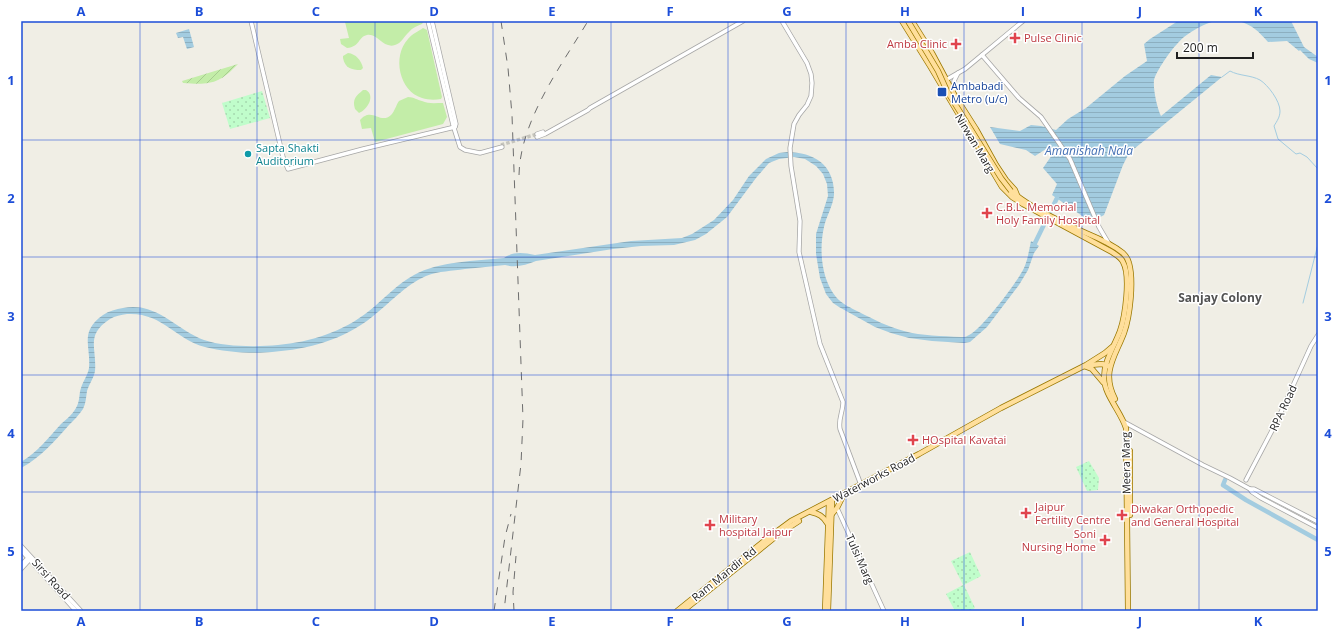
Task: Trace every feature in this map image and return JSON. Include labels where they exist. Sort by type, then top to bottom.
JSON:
[{"type":"main road","name":"Nirwan Marg","points":[[902,21],[1000,186],[1012,197],[1057,221]]},
{"type":"main road","points":[[908,21],[958,108],[1001,178],[1011,191],[1043,214]]},
{"type":"main road","points":[[912,21],[996,165],[1015,190],[1018,197]]},
{"type":"main road","points":[[948,99],[954,94]]},
{"type":"main road","points":[[1057,221],[1109,244],[1123,253],[1126,257],[1130,269],[1128,318],[1124,332],[1108,364]]},
{"type":"main road","name":"Meera Marg","points":[[1057,221],[1118,256],[1126,269],[1125,312],[1120,332],[1113,346],[1104,379],[1106,387],[1126,424],[1128,611]]},
{"type":"main road","points":[[1094,361],[1113,346]]},
{"type":"main road","points":[[1094,361],[1108,364]]},
{"type":"main road","name":"Waterworks Road","points":[[812,512],[920,454],[1001,408],[1094,361]]},
{"type":"main road","points":[[1085,366],[1108,364]]},
{"type":"main road","name":"Meera Marg","points":[[1108,364],[1109,386],[1126,424],[1131,611]]},
{"type":"main road","points":[[1085,366],[1092,369],[1106,387]]},
{"type":"main road","points":[[831,515],[837,508],[844,494]]},
{"type":"main road","points":[[828,611],[831,515],[830,501]]},
{"type":"main road","points":[[825,611],[830,501]]},
{"type":"main road","points":[[812,512],[824,517],[828,523]]},
{"type":"main road","name":"Ram Mandir Rd","points":[[677,611],[769,540],[791,521],[812,512]]},
{"type":"main road","points":[[683,611],[769,540]]},
{"type":"street","points":[[251,21],[283,157],[288,169],[454,127]]},
{"type":"street","points":[[428,21],[458,144],[466,148],[480,151],[501,146]]},
{"type":"street","points":[[432,21],[456,124],[454,127]]},
{"type":"street","points":[[537,136],[545,134],[588,110],[743,21]]},
{"type":"street","points":[[782,21],[807,63],[812,83],[811,96],[794,124],[791,135],[790,148],[793,182],[800,221],[799,252],[820,344],[844,402],[844,407],[839,422],[840,429],[861,485]]},
{"type":"street","points":[[940,83],[958,72],[1023,21]]},
{"type":"street","points":[[982,54],[1019,98],[1041,117],[1070,159],[1099,227],[1109,244]]},
{"type":"street","points":[[954,94],[954,81],[958,72]]},
{"type":"street","name":"RPA Road","points":[[1243,486],[1277,421],[1311,346],[1318,335]]},
{"type":"street","points":[[1126,424],[1243,486],[1254,489],[1318,522]]},
{"type":"street","points":[[1250,489],[1261,498],[1318,528]]},
{"type":"street","name":"Tulsi Marg","points":[[837,508],[884,611]]},
{"type":"street","name":"Sirsi Road","points":[[21,546],[76,611]]},
{"type":"street","name":"Sirsi Road","points":[[21,550],[81,611]]},
{"type":"street","points":[[21,565],[30,558]]},
{"type":"street","points":[[21,569],[30,558]]},
{"type":"green space","points":[[424,21],[422,24],[412,29],[395,45],[387,45],[374,36],[367,35],[354,46],[347,48],[341,44],[340,39],[349,38],[345,22]]},
{"type":"green space","points":[[423,28],[427,30],[442,97],[441,99],[427,99],[414,94],[403,81],[400,72],[400,54],[403,46],[413,34]]},
{"type":"green space","points":[[348,53],[356,56],[361,62],[363,68],[361,70],[351,69],[345,64],[343,56]]},
{"type":"green space","points":[[238,64],[225,76],[214,82],[192,84],[183,83],[182,81]]},
{"type":"green space","points":[[363,90],[366,90],[369,93],[370,99],[365,109],[359,113],[355,109],[354,100]]},
{"type":"green space","points":[[262,91],[270,118],[230,129],[222,103]]},
{"type":"green space","points":[[412,97],[427,103],[443,103],[447,117],[443,124],[375,142],[371,128],[362,129],[360,120],[364,116],[372,115],[387,118],[391,115],[399,101]]},
{"type":"green space","points":[[1089,461],[1099,478],[1098,490],[1087,491],[1076,467]]},
{"type":"green space","points":[[970,552],[981,576],[964,585],[975,608],[969,611],[955,611],[946,594],[963,585],[951,561]]},
{"type":"water","name":"Amanishah Nala","points":[[1178,21],[1215,21],[1191,32],[1180,40],[1162,63],[1154,80],[1156,98],[1161,116],[1211,75],[1222,77],[1129,153],[1104,215],[1091,222],[1052,195],[1057,184],[1043,168],[1052,155],[1051,151],[1046,149],[1035,156],[1026,150],[1000,144],[990,127],[1020,131],[1031,125],[1056,130],[1068,119],[1086,108],[1125,76],[1147,61],[1144,44]]},
{"type":"water","points":[[1238,21],[1291,21],[1304,47],[1318,57],[1318,63],[1309,59],[1300,50],[1299,51],[1287,41],[1268,42],[1248,24]]},
{"type":"water","points":[[189,29],[194,47],[187,49],[183,37],[178,38],[176,33]]},
{"type":"water","points":[[787,152],[814,158],[827,169],[831,176],[834,195],[822,236],[822,264],[831,290],[838,299],[847,306],[892,327],[911,333],[925,335],[967,336],[981,326],[1014,284],[1024,268],[1031,241],[1039,246],[1034,253],[1028,270],[1019,285],[987,327],[970,342],[932,341],[909,338],[891,333],[875,327],[839,307],[833,303],[826,294],[820,278],[816,254],[816,234],[828,196],[827,184],[823,174],[816,166],[805,159],[794,157],[779,159],[769,163],[727,217],[706,234],[695,240],[674,245],[613,249],[536,261],[521,266],[500,265],[431,274],[411,284],[361,325],[349,332],[312,346],[264,353],[221,350],[194,343],[150,317],[127,314],[114,317],[102,325],[95,336],[95,371],[87,391],[83,409],[47,449],[21,468],[21,462],[38,449],[76,409],[81,388],[89,368],[88,340],[91,327],[103,315],[110,311],[120,308],[135,307],[146,309],[156,312],[204,340],[221,344],[260,346],[290,344],[326,335],[348,325],[369,311],[396,287],[414,275],[424,270],[446,264],[504,258],[515,253],[535,255],[631,241],[682,238],[692,234],[714,220],[733,200],[749,176],[766,159],[779,153]]},
{"type":"waterway","points":[[1222,77],[1230,71],[1260,80],[1273,94],[1278,103],[1280,111],[1274,126],[1278,139],[1296,154],[1300,153],[1307,157],[1318,169]]},
{"type":"waterway","points":[[1035,243],[1057,198]]},
{"type":"waterway","points":[[1303,303],[1318,244]]},
{"type":"waterway","points":[[1225,480],[1223,485],[1246,500],[1318,540]]},
{"type":"tunnel","points":[[501,145],[537,134]]},
{"type":"railway","points":[[501,21],[508,68],[512,115],[523,419],[521,464],[504,611]]},
{"type":"railway","points":[[519,175],[521,155],[526,134],[534,114],[555,75],[588,21]]},
{"type":"railway","points":[[494,611],[505,537],[511,514]]},
{"type":"railway","points":[[514,611],[513,592],[516,556]]},
{"type":"place","name":"Pulse Clinic","points":[[1015,38]]},
{"type":"place","name":"Amba Clinic","points":[[956,44]]},
{"type":"place","name":"Ambabadi Metro (u/c)","points":[[942,92]]},
{"type":"place","name":"Sapta Shakti Auditorium","points":[[248,154]]},
{"type":"place","name":"C.B.L. Memorial Holy Family Hospital","points":[[987,213]]},
{"type":"place","name":"HOspital Kavatai","points":[[913,440]]},
{"type":"place","name":"Jaipur Fertility Centre","points":[[1026,513]]},
{"type":"place","name":"Diwakar Orthopedic and General Hospital","points":[[1122,515]]},
{"type":"place","name":"Military hospital Jaipur","points":[[710,525]]},
{"type":"place","name":"Soni Nursing Home","points":[[1105,540]]},
{"type":"district","name":"Sanjay Colony","points":[[1220,298]]}]
